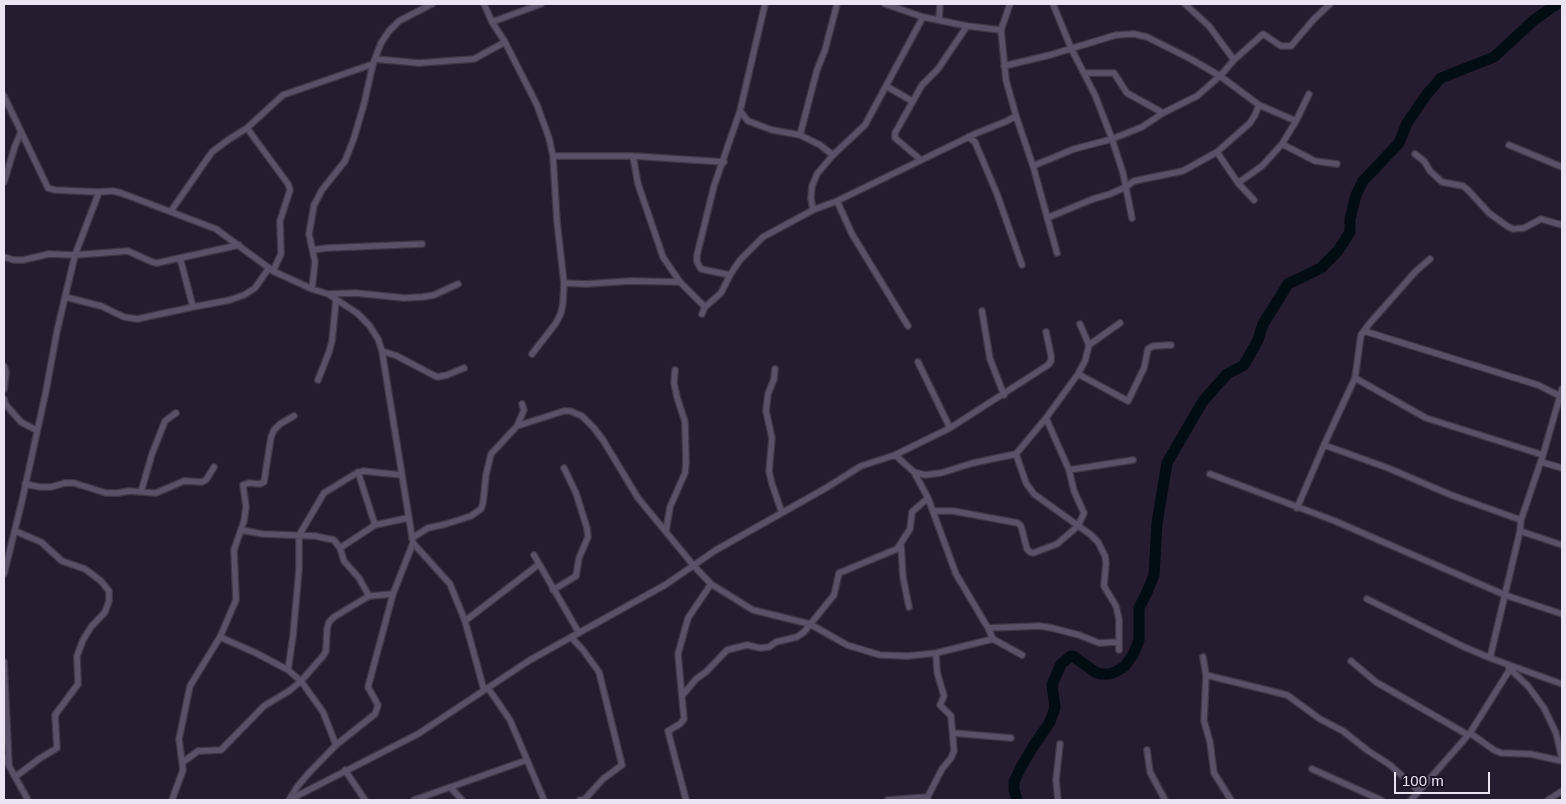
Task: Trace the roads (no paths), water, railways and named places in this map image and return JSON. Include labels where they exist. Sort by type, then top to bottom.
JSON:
[{"type":"street","points":[[312,289],[315,262],[309,234],[314,205],[322,190],[345,161],[354,138],[374,62],[381,43],[389,30],[399,21],[432,4]]},
{"type":"street","points":[[484,4],[537,105],[549,138],[553,156],[557,222],[564,283],[561,313],[556,323],[532,354]]},
{"type":"street","points":[[492,22],[541,4]]},
{"type":"street","points":[[730,275],[701,269],[696,262],[714,186],[724,162],[740,111],[765,4]]},
{"type":"street","points":[[800,135],[837,4]]},
{"type":"street","points":[[885,4],[922,17],[966,26],[1001,30]]},
{"type":"street","points":[[939,20],[940,4]]},
{"type":"street","points":[[1010,4],[1001,30],[1004,66],[1016,116],[1033,166],[1057,253]]},
{"type":"street","points":[[1053,4],[1071,48],[1095,95],[1112,139],[1126,187],[1132,218]]},
{"type":"street","points":[[1186,4],[1209,26],[1234,60]]},
{"type":"street","points":[[1033,166],[1074,149],[1112,139],[1142,126],[1197,96],[1262,34],[1281,46],[1291,46],[1328,4]]},
{"type":"street","points":[[813,210],[812,186],[817,174],[863,128],[922,17]]},
{"type":"street","points":[[921,160],[894,136],[922,85],[938,69],[966,26]]},
{"type":"street","points":[[1004,66],[1116,34],[1134,34],[1147,37],[1189,58],[1220,76],[1259,106],[1296,122]]},
{"type":"street","points":[[171,211],[212,152],[247,128],[283,95],[374,62],[419,63],[474,59],[505,42]]},
{"type":"street","points":[[1084,73],[1114,73],[1127,93],[1163,113]]},
{"type":"street","points":[[886,86],[912,101]]},
{"type":"street","points":[[1238,183],[1262,166],[1282,144],[1296,122],[1309,94]]},
{"type":"street","points":[[4,96],[50,189],[113,191],[171,211],[216,229],[271,270],[312,289],[328,294],[356,293],[422,298],[434,295],[458,284]]},
{"type":"street","points":[[1047,218],[1093,198],[1110,194],[1134,181],[1143,178],[1171,175],[1183,171],[1217,152],[1250,123],[1256,116],[1259,106]]},
{"type":"street","points":[[740,111],[753,124],[772,130],[800,135],[820,145],[833,156]]},
{"type":"street","points":[[702,314],[705,307],[718,296],[740,260],[763,237],[813,210],[837,201],[968,137],[1016,116]]},
{"type":"street","points":[[65,297],[101,306],[124,318],[137,319],[230,300],[244,295],[255,288],[271,270],[281,254],[280,221],[290,190],[288,184],[247,128]]},
{"type":"street","points":[[4,182],[14,146],[21,132]]},
{"type":"street","points":[[975,142],[977,133]]},
{"type":"street","points":[[968,137],[975,142],[997,194],[1022,264]]},
{"type":"street","points":[[1282,144],[1315,160],[1337,164]]},
{"type":"street","points":[[1509,144],[1562,168]]},
{"type":"street","points":[[1217,152],[1238,183],[1254,200]]},
{"type":"street","points":[[1415,154],[1424,161],[1430,171],[1442,182],[1463,186],[1489,213],[1506,226],[1513,229],[1524,228],[1541,219],[1562,225]]},
{"type":"street","points":[[553,156],[633,156],[724,162]]},
{"type":"street","points":[[633,156],[638,184],[663,257],[680,282],[705,307]]},
{"type":"street","points":[[4,574],[26,484],[36,430],[75,255],[99,192]]},
{"type":"street","points":[[837,201],[852,234],[908,326]]},
{"type":"street","points":[[313,250],[422,244]]},
{"type":"street","points":[[4,257],[23,260],[49,254],[75,255],[128,250],[152,262],[167,262],[239,245]]},
{"type":"street","points":[[180,258],[193,307]]},
{"type":"street","points":[[1296,508],[1355,378],[1364,331],[1416,271],[1430,260]]},
{"type":"street","points":[[564,283],[586,284],[630,280],[680,282]]},
{"type":"street","points":[[289,800],[307,775],[336,746],[371,718],[378,708],[377,701],[368,687],[393,594],[412,540],[382,351],[378,338],[357,313],[328,294]]},
{"type":"street","points":[[318,380],[332,341],[336,300]]},
{"type":"street","points":[[982,311],[990,359],[1004,395]]},
{"type":"street","points":[[1089,345],[1120,323]]},
{"type":"street","points":[[914,472],[925,474],[941,473],[973,463],[1016,454],[1046,418],[1078,374],[1085,361],[1089,345],[1080,324]]},
{"type":"street","points":[[1364,331],[1538,384],[1561,397]]},
{"type":"street","points":[[289,800],[302,798],[345,770],[418,734],[530,660],[665,584],[716,550],[860,466],[895,455],[950,428],[1004,395],[1051,361],[1046,332]]},
{"type":"street","points":[[1078,374],[1128,401],[1144,368],[1148,349],[1163,344],[1171,345]]},
{"type":"street","points":[[382,351],[397,356],[437,377],[464,368]]},
{"type":"street","points":[[918,362],[950,428]]},
{"type":"street","points":[[4,366],[6,372],[4,389]]},
{"type":"street","points":[[775,369],[774,379],[768,394],[766,411],[772,438],[769,471],[782,513]]},
{"type":"street","points":[[666,531],[670,507],[685,473],[686,463],[685,422],[676,397],[675,370]]},
{"type":"street","points":[[1355,378],[1426,418],[1543,455]]},
{"type":"street","points":[[1490,658],[1520,532],[1521,520],[1541,462],[1562,389]]},
{"type":"street","points":[[4,399],[6,405],[21,422],[36,430]]},
{"type":"street","points":[[412,540],[428,528],[471,516],[481,509],[491,454],[517,426],[524,410],[522,404]]},
{"type":"street","points":[[517,426],[564,411],[570,411],[582,416],[599,434],[638,498],[694,566],[712,584],[753,610],[810,624],[847,645],[880,655],[908,656],[936,653],[993,639]]},
{"type":"street","points":[[141,492],[152,454],[165,421],[176,413]]},
{"type":"street","points":[[172,800],[183,770],[179,739],[190,686],[220,636],[236,600],[234,550],[244,521],[246,507],[243,485],[264,482],[274,430],[294,416]]},
{"type":"street","points":[[933,511],[953,511],[1018,523],[1021,526],[1027,549],[1033,552],[1057,544],[1078,526],[1084,513],[1074,491],[1069,470],[1046,418]]},
{"type":"street","points":[[1324,445],[1521,520]]},
{"type":"street","points":[[1016,454],[1030,489],[1098,542],[1105,556],[1104,586],[1116,606],[1119,619],[1118,650]]},
{"type":"street","points":[[895,455],[914,472],[928,498],[956,574],[993,639],[1022,655]]},
{"type":"street","points":[[1069,470],[1132,460]]},
{"type":"street","points":[[1541,462],[1562,468]]},
{"type":"street","points":[[26,484],[52,487],[74,482],[106,493],[141,492],[156,494],[184,482],[202,482],[206,480],[214,467]]},
{"type":"street","points":[[553,590],[576,576],[579,558],[588,537],[576,493],[564,468]]},
{"type":"street","points":[[288,670],[292,650],[299,569],[299,536],[324,494],[358,472],[402,474]]},
{"type":"street","points":[[358,472],[375,525]]},
{"type":"street","points":[[1210,474],[1296,508],[1335,521],[1505,595],[1562,614]]},
{"type":"street","points":[[682,696],[696,678],[706,672],[727,650],[747,645],[760,648],[769,647],[776,642],[797,637],[834,595],[840,573],[891,553],[901,544],[910,530],[912,512],[928,498]]},
{"type":"street","points":[[340,548],[375,525],[408,518]]},
{"type":"street","points":[[241,530],[263,534],[325,537],[334,540],[340,548],[344,561],[359,578],[369,596]]},
{"type":"street","points":[[14,531],[41,542],[62,561],[86,569],[101,581],[109,591],[109,601],[105,612],[91,627],[83,640],[77,656],[78,684],[55,715],[57,748],[15,777]]},
{"type":"street","points":[[1520,532],[1562,545]]},
{"type":"street","points":[[412,540],[450,584],[465,621],[486,689],[510,720],[544,800]]},
{"type":"street","points":[[901,544],[903,577],[909,607]]},
{"type":"street","points":[[534,555],[538,565],[579,633]]},
{"type":"street","points":[[465,621],[538,565]]},
{"type":"street","points":[[686,800],[668,731],[683,722],[678,654],[680,644],[688,618],[712,584]]},
{"type":"street","points":[[183,762],[198,751],[221,750],[264,706],[289,692],[301,681],[326,651],[329,622],[334,617],[369,596],[393,594]]},
{"type":"street","points":[[1368,599],[1462,646],[1509,666],[1562,684]]},
{"type":"street","points":[[988,628],[1033,626],[1052,628],[1099,643],[1119,642]]},
{"type":"street","points":[[220,636],[288,670],[301,681],[322,712],[336,746]]},
{"type":"street","points":[[571,637],[584,650],[599,672],[622,764],[622,767],[603,779],[585,800],[580,800]]},
{"type":"street","points":[[888,800],[927,799],[942,769],[953,755],[951,716],[940,706],[944,696],[937,672],[936,653]]},
{"type":"street","points":[[1202,657],[1206,675],[1204,721],[1210,742],[1214,773],[1231,800]]},
{"type":"street","points":[[1351,661],[1376,682],[1494,750],[1501,753],[1530,754],[1562,760],[1556,733],[1544,708],[1528,686],[1509,666]]},
{"type":"street","points":[[4,662],[9,766]]},
{"type":"street","points":[[1411,800],[1469,734],[1509,666]]},
{"type":"street","points":[[1206,675],[1249,687],[1287,694],[1320,719],[1343,731],[1367,750],[1390,764],[1418,791]]},
{"type":"street","points":[[952,733],[1011,738]]},
{"type":"street","points":[[1058,800],[1056,780],[1060,744]]},
{"type":"street","points":[[1147,750],[1150,772],[1165,800]]},
{"type":"street","points":[[4,757],[28,800]]},
{"type":"street","points":[[414,800],[527,760]]},
{"type":"street","points":[[1312,769],[1381,800]]},
{"type":"street","points":[[345,770],[365,800]]},
{"type":"street","points":[[451,788],[462,800]]},
{"type":"street","points":[[1548,800],[1562,791]]},
{"type":"waterway","points":[[1017,800],[1014,782],[1034,745],[1050,722],[1055,707],[1052,685],[1061,664],[1073,656],[1095,672],[1109,674],[1124,667],[1133,655],[1139,640],[1139,608],[1154,575],[1157,523],[1167,463],[1203,401],[1227,374],[1244,365],[1258,340],[1263,324],[1288,284],[1321,268],[1337,252],[1350,232],[1350,219],[1356,195],[1363,181],[1399,143],[1407,123],[1427,94],[1441,78],[1494,57],[1534,20],[1557,4]]}]
